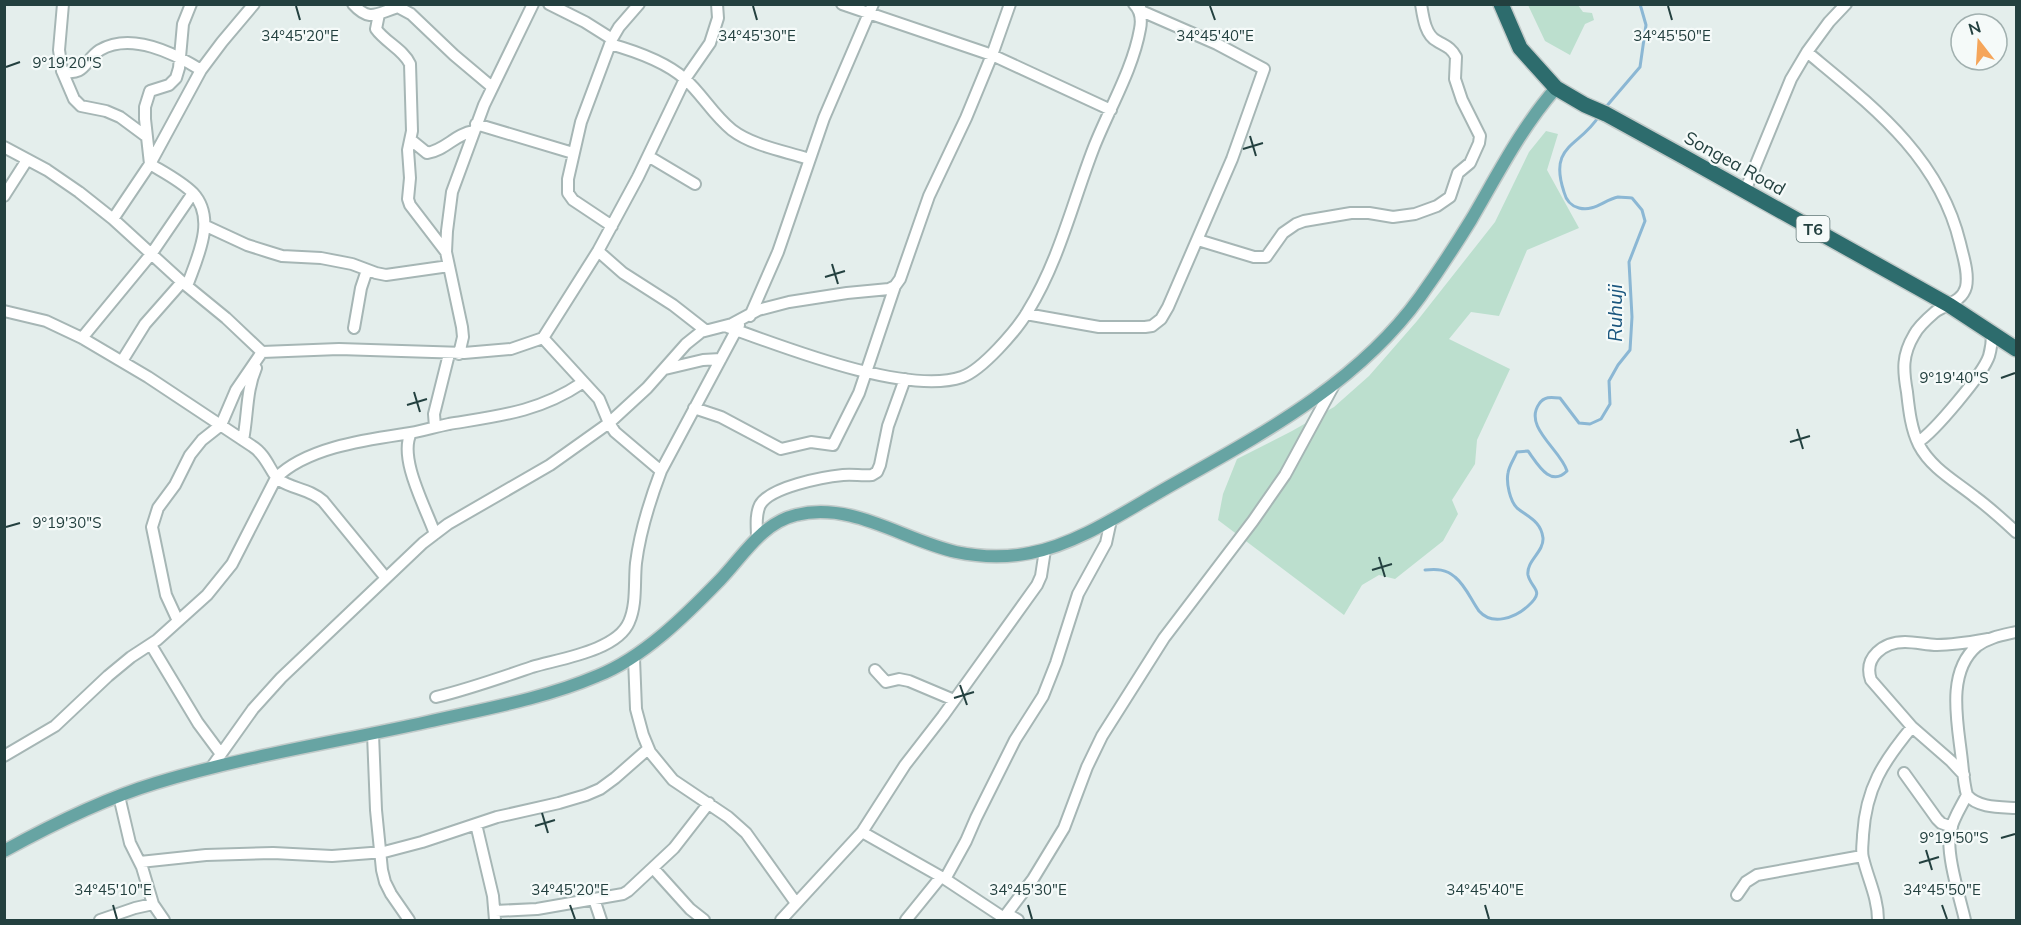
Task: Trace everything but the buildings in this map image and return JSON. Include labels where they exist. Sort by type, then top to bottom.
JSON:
[{"type":"highway","name":"T6","points":[[1501,4],[1520,48],[1557,88]]},
{"type":"highway","name":"Songea Road","points":[[1557,88],[1949,305],[2016,349]]},
{"type":"main road","points":[[4,851],[77,813],[152,784],[211,768],[374,734],[555,692],[600,675],[634,658],[660,637],[720,580],[757,538],[780,519],[802,513],[855,517],[953,551],[999,556],[1045,550],[1111,520],[1283,420],[1335,383],[1392,332],[1418,299],[1470,222],[1520,135],[1557,88]]},
{"type":"street","points":[[63,4],[59,50],[63,71],[74,99],[81,106],[106,111],[120,117],[147,137]]},
{"type":"street","points":[[150,164],[145,119],[147,97],[150,91],[169,86],[176,78],[183,24],[190,4]]},
{"type":"street","points":[[113,219],[150,164],[201,70],[254,4]]},
{"type":"street","points":[[353,4],[364,15],[379,14],[398,6],[411,14],[492,87]]},
{"type":"street","points":[[435,427],[434,414],[454,354],[463,337],[446,252],[452,192],[492,87],[533,4]]},
{"type":"street","points":[[549,4],[585,22],[611,41],[633,50],[685,79],[723,122],[734,131],[760,143],[809,159]]},
{"type":"street","points":[[612,226],[573,200],[568,193],[568,179],[581,122],[611,41],[619,27],[639,4]]},
{"type":"street","points":[[4,147],[47,170],[113,219],[226,318],[261,354],[339,349],[454,354],[511,349],[543,338],[598,251],[685,79],[710,43],[718,18],[717,4]]},
{"type":"street","points":[[842,4],[871,9],[992,55],[1111,110]]},
{"type":"street","points":[[694,408],[721,417],[778,448],[811,442],[831,446],[834,444],[851,412],[928,196],[966,118],[1010,4]]},
{"type":"street","points":[[1198,240],[1246,255],[1266,257],[1283,233],[1296,224],[1345,213],[1369,213],[1384,217],[1402,216],[1437,206],[1450,196],[1458,173],[1470,163],[1480,140],[1455,79],[1456,57],[1448,46],[1431,37],[1421,4]]},
{"type":"street","points":[[1745,191],[1791,79],[1829,22],[1846,4]]},
{"type":"street","points":[[1026,314],[1099,327],[1152,326],[1165,314],[1232,159],[1264,69],[1138,6]]},
{"type":"street","points":[[725,326],[866,372],[905,379],[947,381],[968,374],[987,360],[1026,314],[1062,237],[1095,145],[1139,36],[1142,19],[1138,6]]},
{"type":"street","points":[[436,697],[484,685],[534,667],[587,653],[600,647],[629,623],[633,609],[636,564],[641,535],[661,471],[736,330],[746,318],[778,252],[809,159],[871,9]]},
{"type":"street","points":[[379,14],[376,29],[405,56],[410,64],[412,131],[408,150],[410,178],[408,199],[410,205],[446,252]]},
{"type":"street","points":[[63,71],[71,73],[78,71],[85,67],[97,52],[106,47],[120,45],[142,45],[159,49],[180,57],[201,70]]},
{"type":"street","points":[[1807,52],[1850,87],[1902,135],[1933,177],[1946,201],[1957,230],[1967,276],[1965,289],[1958,299],[1936,312],[1915,333],[1905,354],[1903,367],[1912,424],[1925,455],[1946,476],[1992,510],[2016,532]]},
{"type":"street","points":[[411,140],[427,153],[435,152],[444,148],[458,136],[475,128],[573,153]]},
{"type":"street","points":[[648,156],[695,184]]},
{"type":"street","points":[[4,196],[27,160]]},
{"type":"street","points":[[122,361],[145,324],[185,284],[206,226],[203,212],[193,193],[177,180],[150,164]]},
{"type":"street","points":[[82,338],[152,253],[193,193]]},
{"type":"street","points":[[206,226],[247,245],[282,256],[310,256],[352,264],[387,275],[449,266]]},
{"type":"street","points":[[598,251],[623,273],[673,305],[705,330]]},
{"type":"street","points":[[354,328],[361,288],[367,270]]},
{"type":"street","points":[[211,768],[253,709],[281,678],[435,534],[448,524],[550,465],[609,423],[665,369],[686,344],[705,330],[725,326],[746,318],[758,310],[789,302],[847,293],[882,291],[895,286]]},
{"type":"street","points":[[4,311],[46,321],[82,338],[122,361],[243,440],[264,456],[276,478],[318,496],[386,578]]},
{"type":"street","points":[[1918,442],[1934,429],[1981,371],[1989,356],[1992,333]]},
{"type":"street","points":[[543,338],[599,399],[609,423],[623,440],[661,471]]},
{"type":"street","points":[[178,621],[166,595],[152,524],[158,508],[179,479],[190,455],[202,440],[221,425],[236,390],[261,354]]},
{"type":"street","points":[[243,440],[248,418],[250,383],[261,354]]},
{"type":"street","points":[[665,369],[703,360],[721,359]]},
{"type":"street","points":[[757,538],[759,506],[777,491],[831,477],[872,476],[877,472],[888,426],[905,379]]},
{"type":"street","points":[[4,756],[55,726],[108,676],[131,657],[151,645],[207,595],[224,577],[253,526],[276,478],[293,466],[325,451],[369,438],[411,433],[518,413],[555,399],[582,383]]},
{"type":"street","points":[[1005,917],[1033,879],[1064,828],[1087,767],[1102,736],[1164,638],[1285,475],[1335,383]]},
{"type":"street","points":[[411,433],[407,445],[410,466],[435,534]]},
{"type":"street","points":[[906,921],[942,879],[966,841],[1015,740],[1043,696],[1078,594],[1107,543],[1111,520]]},
{"type":"street","points":[[781,921],[862,832],[905,765],[1037,585],[1041,576],[1045,550]]},
{"type":"street","points":[[1964,775],[1912,727],[1871,680],[1868,671],[1875,655],[1889,645],[1903,642],[1936,645],[1962,644],[2016,632]]},
{"type":"street","points":[[1988,639],[1975,647],[1963,663],[1957,684],[1956,713],[1967,795],[1972,801],[1981,804],[2016,808]]},
{"type":"street","points":[[151,645],[198,723],[221,754]]},
{"type":"street","points":[[634,658],[636,709],[648,749],[674,780],[709,803],[753,841],[796,903]]},
{"type":"street","points":[[875,670],[886,682],[899,679],[909,681],[954,700]]},
{"type":"street","points":[[1878,921],[1877,901],[1862,856],[1865,812],[1869,796],[1890,753],[1912,727]]},
{"type":"street","points":[[374,734],[376,810],[385,882],[409,921]]},
{"type":"street","points":[[140,862],[206,855],[273,853],[332,856],[380,852],[586,795],[608,784],[648,749]]},
{"type":"street","points":[[1904,773],[1937,819],[1952,827]]},
{"type":"street","points":[[1965,921],[1953,869],[1950,835],[1967,795]]},
{"type":"street","points":[[119,796],[130,843],[140,862],[153,904],[164,921]]},
{"type":"street","points":[[476,824],[493,896],[495,916],[628,891],[675,848],[709,803]]},
{"type":"street","points":[[862,832],[1005,917],[1018,921]]},
{"type":"street","points":[[1737,895],[1746,882],[1757,875],[1862,856]]},
{"type":"street","points":[[653,868],[704,921]]},
{"type":"street","points":[[594,899],[601,921]]},
{"type":"street","points":[[100,921],[153,904]]},
{"type":"green space","points":[[1528,5],[1578,5],[1583,12],[1592,13],[1594,20],[1585,24],[1570,55],[1545,41]]},
{"type":"green space","points":[[1546,131],[1558,134],[1547,170],[1579,228],[1527,250],[1499,316],[1471,312],[1449,339],[1510,369],[1477,440],[1475,464],[1452,500],[1458,514],[1443,541],[1395,579],[1379,575],[1362,585],[1344,615],[1218,520],[1223,494],[1237,459],[1334,407],[1369,376],[1417,321],[1495,222],[1529,152]]},
{"type":"waterway","name":"Ruhuji","points":[[1605,108],[1640,67],[1646,25],[1640,4]]},
{"type":"waterway","name":"Ruhuji","points":[[1425,570],[1441,570],[1452,574],[1484,616],[1504,619],[1528,606],[1537,593],[1528,575],[1528,570],[1541,548],[1543,538],[1537,523],[1517,508],[1512,501],[1508,482],[1509,468],[1517,452],[1528,451],[1544,472],[1555,477],[1567,471],[1539,430],[1536,421],[1535,413],[1545,398],[1560,398],[1579,423],[1590,424],[1601,419],[1610,404],[1609,381],[1630,350],[1632,317],[1629,262],[1645,221],[1642,210],[1632,198],[1613,198],[1584,209],[1574,206],[1566,198],[1560,176],[1563,155],[1599,116]]}]
